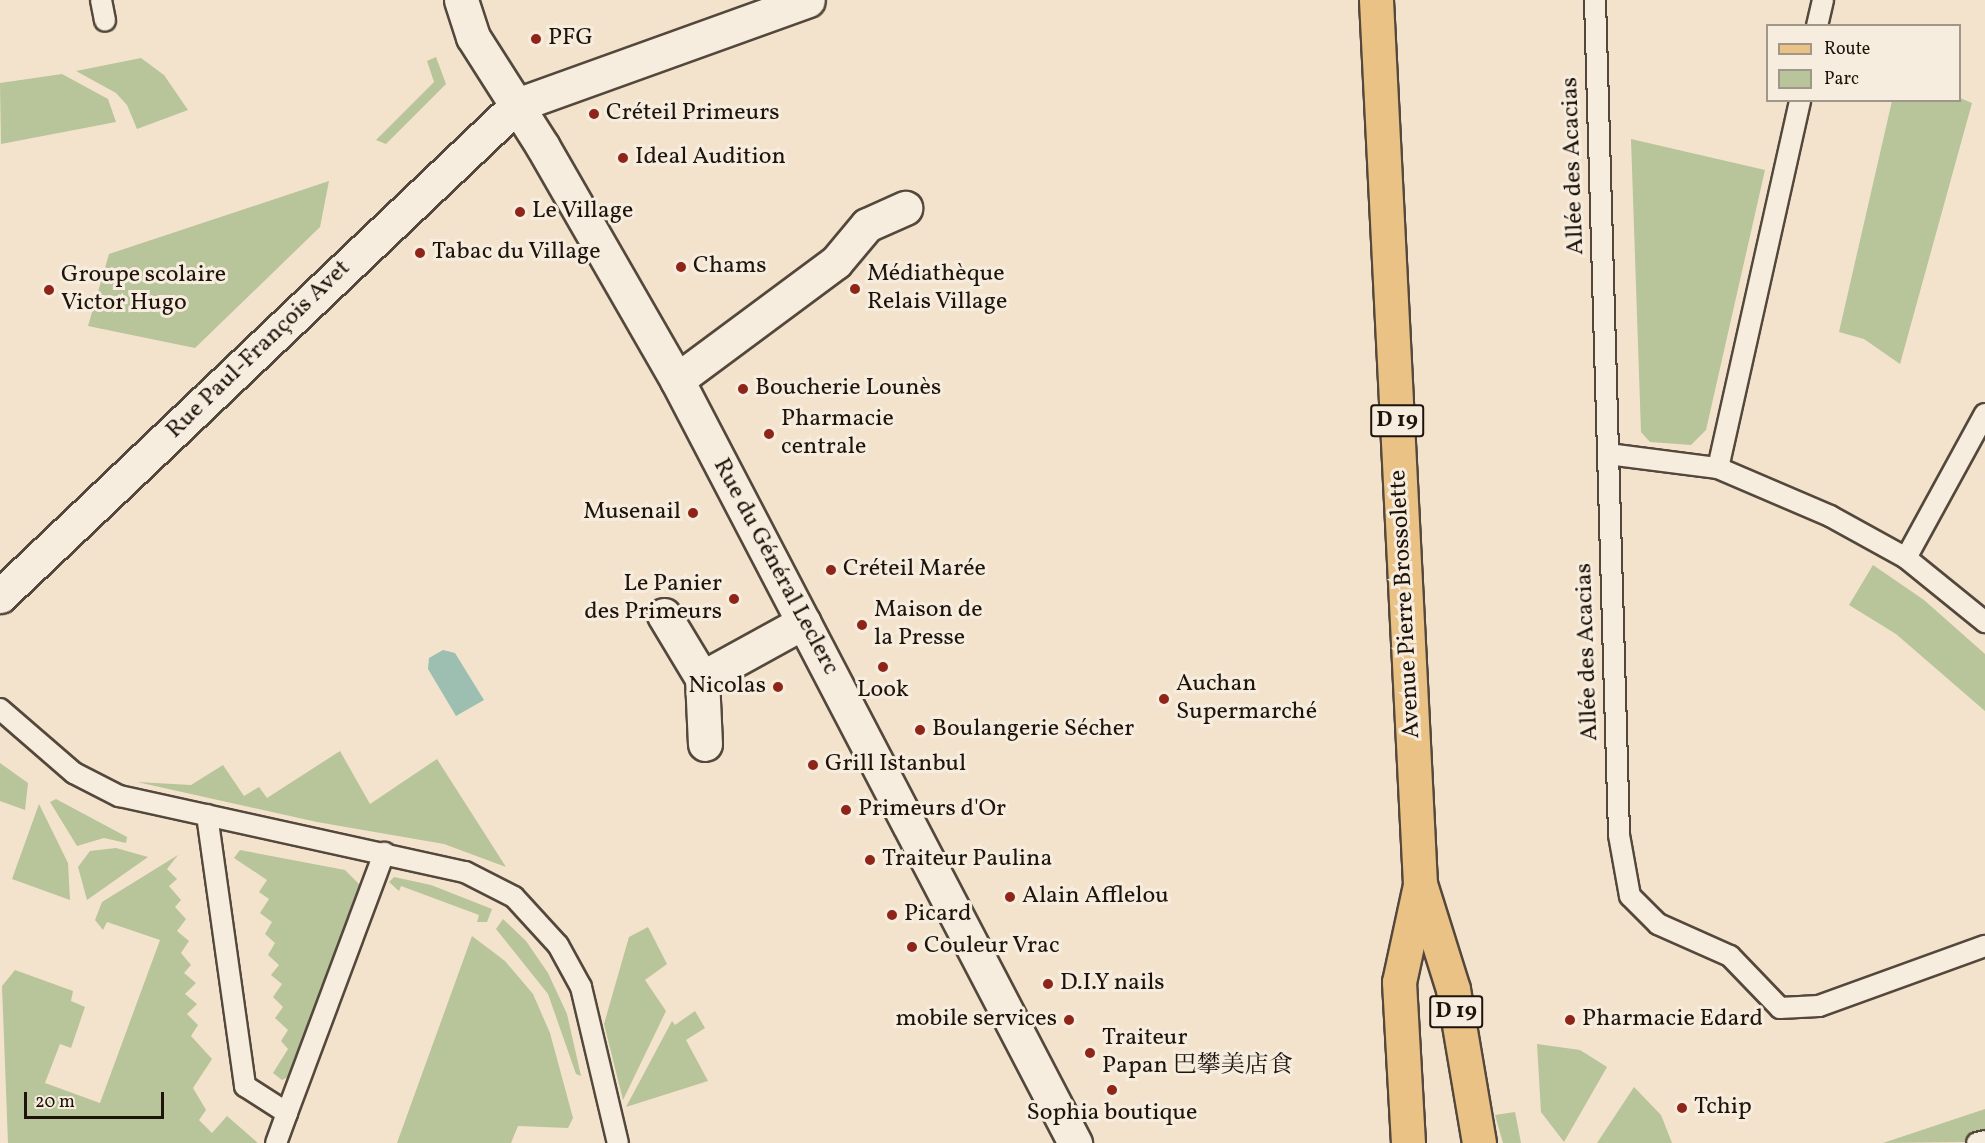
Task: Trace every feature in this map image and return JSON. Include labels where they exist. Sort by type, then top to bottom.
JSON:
[{"type":"main road","name":"Avenue Pierre Brossolette","points":[[1376,0],[1420,885],[1453,989],[1479,1143]]},
{"type":"main road","name":"Avenue Pierre Brossolette","points":[[1408,1143],[1399,982],[1420,885]]},
{"type":"street","name":"Rue du Général Leclerc","points":[[461,0],[473,37],[517,105],[677,380],[1075,1143]]},
{"type":"street","points":[[517,105],[808,0]]},
{"type":"street","name":"Rue Paul-François Avet","points":[[0,596],[517,105]]},
{"type":"street","points":[[677,380],[836,262],[867,225],[905,208]]},
{"type":"street","points":[[664,615],[702,678],[705,744]]},
{"type":"street","points":[[702,678],[804,622]]},
{"type":"lane","points":[[101,0],[105,21]]},
{"type":"lane","name":"Allée des Acacias","points":[[1594,0],[1618,835],[1630,896],[1658,924],[1730,956],[1780,1008],[1819,1006],[1985,946]]},
{"type":"lane","points":[[1817,24],[1823,0]]},
{"type":"lane","points":[[1718,468],[1800,102]]},
{"type":"lane","points":[[1906,558],[1985,414]]},
{"type":"lane","points":[[1608,454],[1718,468],[1830,516],[1906,558],[1985,622]]},
{"type":"lane","points":[[0,709],[44,750],[92,782],[120,796],[465,872],[514,897],[558,945],[581,987],[618,1143]]},
{"type":"lane","points":[[207,815],[244,1086],[287,1113]]},
{"type":"lane","points":[[276,1143],[384,853]]},
{"type":"lane","points":[[1977,1143],[1985,1140]]},
{"type":"green space","points":[[436,57],[446,84],[386,144],[376,140],[434,82],[427,61]]},
{"type":"green space","points":[[141,58],[164,75],[188,110],[137,129],[127,105],[116,93],[76,71]]},
{"type":"green space","points":[[62,74],[108,99],[116,122],[1,144],[0,83]]},
{"type":"green space","points":[[1961,98],[1972,103],[1900,364],[1864,339],[1839,332],[1892,102],[1961,102]]},
{"type":"green space","points":[[1631,139],[1765,170],[1706,430],[1691,445],[1650,442],[1641,432]]},
{"type":"green space","points":[[329,181],[320,227],[195,348],[88,326],[109,254]]},
{"type":"green space","points":[[1873,565],[1924,600],[1985,654],[1985,711],[1896,634],[1849,605]]},
{"type":"green space","points":[[340,751],[370,804],[437,759],[506,867],[444,844],[317,822],[137,782],[191,785],[223,765],[244,796],[259,787],[267,798]]},
{"type":"green space","points":[[0,763],[28,783],[25,810],[0,801]]},
{"type":"green space","points":[[56,799],[127,837],[126,843],[104,838],[77,846],[50,802]]},
{"type":"green space","points":[[39,804],[68,863],[70,900],[12,879]]},
{"type":"green space","points":[[116,848],[148,857],[87,900],[78,867],[90,851]]},
{"type":"green space","points":[[240,850],[345,870],[361,886],[294,1074],[282,1080],[273,1073],[288,1049],[281,1041],[288,1030],[275,1018],[283,1007],[273,997],[282,984],[271,975],[279,965],[268,955],[275,943],[265,934],[272,922],[260,913],[269,899],[259,892],[267,880],[234,858]]},
{"type":"green space","points":[[178,855],[167,869],[177,879],[169,886],[181,900],[175,907],[186,919],[177,931],[189,941],[181,953],[191,965],[184,973],[196,983],[185,994],[197,1004],[187,1014],[198,1025],[191,1036],[212,1059],[193,1088],[206,1110],[199,1120],[212,1133],[227,1116],[258,1143],[8,1143],[2,986],[15,970],[73,991],[71,1001],[85,1007],[71,1048],[60,1044],[45,1083],[100,1103],[160,940],[107,922],[103,930],[95,920],[102,902]]},
{"type":"green space","points":[[394,877],[431,885],[492,909],[487,922],[477,922],[479,915],[401,886],[399,891],[389,882]]},
{"type":"green space","points":[[503,919],[526,941],[548,973],[567,1014],[581,1076],[576,1074],[548,994],[496,929]]},
{"type":"green space","points":[[648,927],[667,964],[645,980],[666,1011],[623,1100],[604,1024],[629,937]]},
{"type":"green space","points":[[472,936],[505,961],[533,994],[550,1033],[573,1118],[568,1128],[518,1126],[511,1143],[397,1143]]},
{"type":"green space","points":[[695,1011],[705,1028],[686,1040],[708,1081],[626,1107],[672,1021],[675,1025]]},
{"type":"green space","points":[[1537,1044],[1580,1050],[1607,1067],[1564,1142],[1541,1112]]},
{"type":"green space","points":[[1634,1087],[1661,1115],[1672,1143],[1597,1143]]},
{"type":"green space","points":[[1985,1109],[1985,1136],[1968,1142],[1883,1143]]},
{"type":"green space","points":[[1515,1112],[1521,1143],[1503,1143],[1495,1115]]},
{"type":"shaded area","points":[[443,650],[455,653],[484,700],[456,716],[428,669],[429,658]]},
{"type":"place","name":"PFG","points":[[536,39]]},
{"type":"place","name":"Créteil Primeurs","points":[[594,114]]},
{"type":"place","name":"Ideal Audition","points":[[623,158]]},
{"type":"place","name":"Le Village","points":[[520,212]]},
{"type":"place","name":"Tabac du Village","points":[[420,253]]},
{"type":"place","name":"Chams","points":[[681,267]]},
{"type":"place","name":"Médiathèque Relais Village","points":[[855,289]]},
{"type":"place","name":"Groupe scolaire Victor Hugo","points":[[49,290]]},
{"type":"place","name":"Boucherie Lounès","points":[[743,389]]},
{"type":"place","name":"Pharmacie centrale","points":[[769,434]]},
{"type":"place","name":"Musenail","points":[[693,513]]},
{"type":"place","name":"Créteil Marée","points":[[831,570]]},
{"type":"place","name":"Le Panier des Primeurs","points":[[734,599]]},
{"type":"place","name":"Maison de la Presse","points":[[862,625]]},
{"type":"place","name":"Look","points":[[883,667]]},
{"type":"place","name":"Nicolas","points":[[778,687]]},
{"type":"place","name":"Auchan Supermarché","points":[[1164,699]]},
{"type":"place","name":"Boulangerie Sécher","points":[[920,730]]},
{"type":"place","name":"Grill Istanbul","points":[[813,765]]},
{"type":"place","name":"Primeurs d'Or","points":[[846,810]]},
{"type":"place","name":"Traiteur Paulina","points":[[870,860]]},
{"type":"place","name":"Alain Afflelou","points":[[1010,897]]},
{"type":"place","name":"Picard","points":[[892,915]]},
{"type":"place","name":"Couleur Vrac","points":[[912,947]]},
{"type":"place","name":"D.I.Y nails","points":[[1048,984]]},
{"type":"place","name":"mobile services","points":[[1069,1020]]},
{"type":"place","name":"Pharmacie Edard","points":[[1570,1020]]},
{"type":"place","name":"Traiteur Papan 巴攀美店食","points":[[1090,1053]]},
{"type":"place","name":"Sophia boutique","points":[[1112,1090]]},
{"type":"place","name":"Tchip","points":[[1682,1108]]}]
